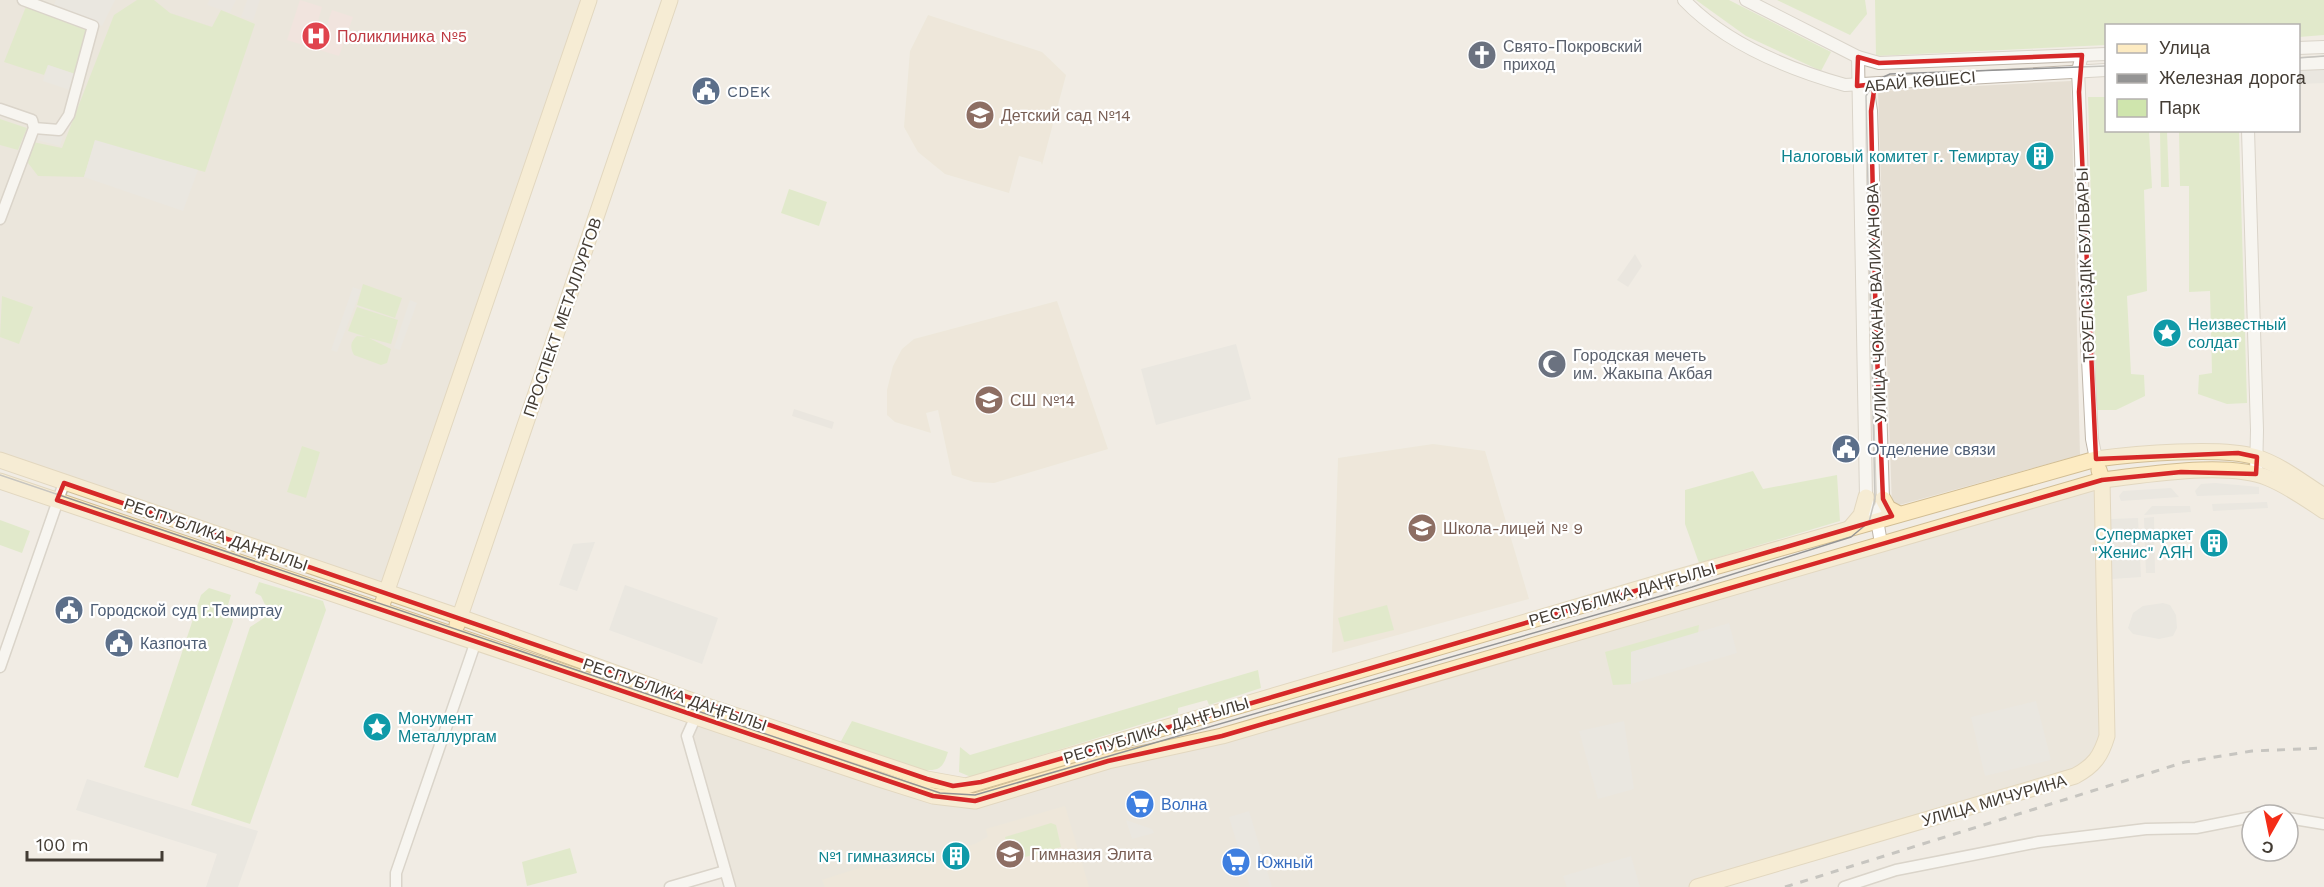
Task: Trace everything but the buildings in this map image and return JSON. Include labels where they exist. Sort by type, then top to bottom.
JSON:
[{"type":"main road","points":[[381,609],[589,0]]},
{"type":"main road","name":"ПРОСПЕКТ МЕТАЛЛУРГОВ","points":[[454,634],[670,0]]},
{"type":"main road","name":"РЕСПУБЛИКА ДАҢҒЫЛЫ","points":[[0,460],[460,617],[715,708],[927,779],[966,786],[1877,520],[2096,459],[2132,455],[2238,453],[2257,457],[2278,466],[2324,496]]},
{"type":"main road","name":"УЛИЦА МИЧУРИНА","points":[[1697,887],[2075,776],[2088,769],[2101,756],[2107,736],[2102,480],[2096,459]]},
{"type":"main road","name":"РЕСПУБЛИКА ДАҢҒЫЛЫ","points":[[0,481],[933,796],[975,801],[1108,761],[1222,736],[2102,480],[2181,472],[2234,471],[2256,474],[2289,489],[2324,511]]},
{"type":"main road","points":[[1850,528],[1861,515],[1866,497]]},
{"type":"main road","points":[[1883,499],[1888,508],[1899,514]]},
{"type":"street","points":[[23,0],[93,26],[69,115],[59,130],[34,128]]},
{"type":"street","name":"АБАЙ КӨШЕСІ","points":[[1684,0],[1698,15],[1745,45],[1821,78],[1857,86],[1887,82],[2105,70]]},
{"type":"street","name":"АБАЙ КӨШЕСІ","points":[[1746,0],[1858,57],[1879,63],[2105,54]]},
{"type":"street","points":[[2300,48],[2324,47]]},
{"type":"street","name":"ТӘУЕЛСІЗДІК БУЛЬВАРЫ","points":[[2082,55],[2078,71],[2088,350],[2096,459]]},
{"type":"street","points":[[1857,86],[1858,57]]},
{"type":"street","points":[[2300,64],[2324,63]]},
{"type":"street","points":[[1821,78],[1851,99],[1857,112]]},
{"type":"street","points":[[1871,111],[1876,91],[1887,82]]},
{"type":"street","name":"УЛИЦА ЧОКАНА ВАЛИХАНОВА","points":[[1857,86],[1869,98],[1871,111],[1883,499],[1877,520]]},
{"type":"street","name":"УЛИЦА ЧОКАНА ВАЛИХАНОВА","points":[[1857,86],[1866,497],[1869,508],[1877,520]]},
{"type":"street","points":[[0,109],[32,120],[34,128],[0,219]]},
{"type":"street","points":[[2248,132],[2256,474]]},
{"type":"street","points":[[0,667],[63,483]]},
{"type":"street","points":[[1877,520],[1881,543]]},
{"type":"street","points":[[396,887],[396,873],[476,641]]},
{"type":"street","points":[[696,716],[687,736],[730,887]]},
{"type":"street","points":[[1844,887],[1896,870],[2039,842],[2146,830],[2196,828],[2240,819]]},
{"type":"street","points":[[2300,820],[2324,824]]},
{"type":"street","points":[[670,887],[725,871]]},
{"type":"highlighted area","points":[[2082,55],[2079,92],[2096,459],[2238,453],[2257,457],[2256,474],[2181,472],[2102,480],[1222,736],[1108,761],[975,801],[933,796],[57,500],[64,483],[927,779],[953,786],[981,782],[1892,516],[1883,499],[1876,330],[1871,111],[1875,84],[1857,86],[1858,57],[1879,63]]},
{"type":"shaded area","points":[[0,0],[583,0],[385,584],[0,454]]},
{"type":"shaded area","points":[[56,0],[115,0],[102,26],[53,7]]},
{"type":"shaded area","points":[[209,0],[236,0],[230,13],[207,5]]},
{"type":"shaded area","points":[[247,0],[260,0],[253,21],[241,17]]},
{"type":"shaded area","points":[[300,0],[322,7],[316,28],[325,30],[332,10],[353,17],[339,56],[287,40]]},
{"type":"shaded area","name":"Детский сад №14","points":[[928,15],[1042,52],[1066,75],[1042,165],[1041,162],[1019,156],[1009,193],[945,174],[918,152],[904,127],[910,51]]},
{"type":"shaded area","points":[[2300,64],[2324,64],[2324,83],[2300,84]]},
{"type":"shaded area","points":[[48,65],[75,74],[70,90],[43,81]]},
{"type":"shaded area","points":[[2071,81],[2080,455],[1892,507],[1878,91]]},
{"type":"shaded area","points":[[37,128],[63,136],[60,146],[32,139]]},
{"type":"shaded area","points":[[95,140],[198,170],[183,211],[84,177]]},
{"type":"shaded area","points":[[1635,254],[1642,266],[1628,287],[1617,280]]},
{"type":"shaded area","points":[[353,287],[361,290],[337,352],[331,350]]},
{"type":"shaded area","points":[[410,300],[417,303],[400,350],[394,348]]},
{"type":"shaded area","name":"СШ №14","points":[[1057,301],[1108,449],[994,483],[974,482],[952,475],[938,410],[926,413],[931,433],[895,422],[887,415],[887,390],[893,366],[902,349],[914,339]]},
{"type":"shaded area","points":[[1236,344],[1251,399],[1156,425],[1141,369]]},
{"type":"shaded area","points":[[794,409],[834,422],[832,429],[792,416]]},
{"type":"shaded area","name":"Школа-лицей № 9","points":[[1433,444],[1485,451],[1529,599],[1332,653],[1338,458]]},
{"type":"shaded area","points":[[2102,480],[2107,736],[2088,769],[1700,887],[730,887],[687,736],[696,716],[862,773],[975,801]]},
{"type":"shaded area","points":[[2201,484],[2259,487],[2259,494],[2197,496],[2195,491]]},
{"type":"shaded area","points":[[2171,488],[2179,497],[2121,501],[2119,496],[2123,491]]},
{"type":"shaded area","points":[[2267,502],[2268,508],[2213,511],[2212,504]]},
{"type":"shaded area","points":[[2152,506],[2190,506],[2191,512],[2144,515]]},
{"type":"shaded area","points":[[2154,517],[2155,573],[2146,573],[2144,518]]},
{"type":"shaded area","points":[[2138,518],[2141,577],[2112,579],[2111,519]]},
{"type":"shaded area","points":[[595,542],[577,591],[559,585],[573,544]]},
{"type":"shaded area","points":[[625,585],[718,618],[702,664],[609,630]]},
{"type":"shaded area","points":[[2163,603],[2170,605],[2176,615],[2177,628],[2173,636],[2159,639],[2133,634],[2128,628],[2133,613],[2143,606]]},
{"type":"shaded area","points":[[1729,623],[1737,653],[1631,684],[1631,652]]},
{"type":"shaded area","points":[[2036,701],[2051,760],[1985,776],[1971,717]]},
{"type":"shaded area","points":[[1624,721],[1634,789],[1598,799],[1579,731]]},
{"type":"shaded area","points":[[87,779],[258,831],[238,887],[206,887],[217,854],[76,810]]},
{"type":"shaded area","name":"Гимназия Элита","points":[[1065,806],[1089,887],[825,887],[822,880],[872,864],[875,870],[889,869],[975,844],[988,837],[986,829]]},
{"type":"shaded area","points":[[1249,811],[1272,887],[1250,887],[1229,817]]},
{"type":"shaded area","points":[[1126,820],[1152,829],[1154,833],[1132,839]]},
{"type":"shaded area","points":[[1631,856],[1640,887],[1567,887],[1563,876]]},
{"type":"green space","points":[[137,0],[154,0],[170,13],[212,27],[221,10],[255,24],[205,172],[95,141],[84,177],[38,176],[25,159],[33,142],[62,148],[114,15]]},
{"type":"green space","points":[[1696,0],[1729,0],[1831,52],[1821,71],[1746,36]]},
{"type":"green space","points":[[1777,0],[1865,0],[1867,14],[1850,35]]},
{"type":"green space","points":[[1875,0],[2324,0],[2324,35],[2300,37],[2300,24],[2105,24],[2105,45],[1876,56]]},
{"type":"green space","points":[[27,4],[88,28],[75,74],[48,65],[44,75],[4,62]]},
{"type":"green space","points":[[2088,97],[2105,97],[2105,132],[2149,132],[2152,188],[2144,190],[2147,291],[2127,296],[2131,374],[2144,375],[2145,396],[2116,410],[2097,410]]},
{"type":"green space","points":[[0,119],[27,128],[18,150],[0,145]]},
{"type":"green space","points":[[2160,132],[2167,132],[2169,187],[2161,187]]},
{"type":"green space","points":[[2179,132],[2239,132],[2247,403],[2227,404],[2198,394],[2199,375],[2212,373],[2210,291],[2189,292],[2189,186],[2180,186]]},
{"type":"green space","points":[[789,189],[827,202],[819,226],[781,213]]},
{"type":"green space","points":[[363,284],[402,298],[395,318],[357,305]]},
{"type":"green space","points":[[2,296],[33,307],[19,344],[0,337]]},
{"type":"green space","points":[[357,307],[398,320],[391,344],[369,338],[391,349],[387,363],[381,365],[354,355],[351,347],[353,340],[357,336],[366,337],[348,331]]},
{"type":"green space","points":[[302,446],[320,452],[306,498],[287,492]]},
{"type":"green space","points":[[1753,471],[1763,489],[1837,475],[1840,521],[1699,563],[1685,524],[1685,490]]},
{"type":"green space","points":[[0,520],[30,531],[22,553],[0,545]]},
{"type":"green space","points":[[259,582],[323,601],[326,610],[250,824],[191,805],[250,627],[264,618],[267,609],[261,596],[255,593]]},
{"type":"green space","points":[[209,588],[231,595],[228,605],[233,621],[178,778],[144,767],[201,595]]},
{"type":"green space","points":[[1387,605],[1394,630],[1344,642],[1338,618]]},
{"type":"green space","points":[[1699,625],[1698,634],[1631,652],[1631,684],[1613,685],[1605,652]]},
{"type":"green space","points":[[1258,670],[1261,688],[1209,705],[1207,700],[1178,708],[1178,713],[971,777],[959,772],[960,747],[970,755]]},
{"type":"green space","points":[[852,721],[948,752],[946,759],[939,768],[919,769],[891,762],[840,743]]},
{"type":"green space","points":[[1051,823],[1056,825],[1061,847],[1011,861],[1005,837]]},
{"type":"green space","points":[[570,848],[577,873],[527,886],[522,862]]},
{"type":"tram line","points":[[2300,58],[2324,56]]},
{"type":"tram line","points":[[0,475],[940,793],[975,795],[1692,587],[1851,537],[1869,522],[1875,499],[1866,96],[1875,81],[1890,74],[2105,66]]},
{"type":"railway","points":[[1785,887],[2185,762],[2252,751],[2324,748]]},
{"type":"place","name":"Поликлиника №5","points":[[316,36]]},
{"type":"place","name":"Свято-Покровский приход","points":[[1482,55]]},
{"type":"place","name":"CDEK","points":[[706,91]]},
{"type":"place","name":"Детский сад №14","points":[[980,115]]},
{"type":"place","name":"Налоговый комитет г. Темиртау","points":[[2040,156]]},
{"type":"place","name":"Неизвестный солдат","points":[[2167,333]]},
{"type":"place","name":"Городская мечеть им. Жакыпа Акбая","points":[[1552,364]]},
{"type":"place","name":"СШ №14","points":[[989,400]]},
{"type":"place","name":"Отделение связи","points":[[1846,449]]},
{"type":"place","name":"Школа-лицей № 9","points":[[1422,528]]},
{"type":"place","name":"Супермаркет \"Женис\" АЯН","points":[[2214,543]]},
{"type":"place","name":"Городской суд г.Темиртау","points":[[69,610]]},
{"type":"place","name":"Казпочта","points":[[119,643]]},
{"type":"place","name":"Монумент Металлургам","points":[[377,727]]},
{"type":"place","name":"Волна","points":[[1140,804]]},
{"type":"place","name":"Гимназия Элита","points":[[1010,854]]},
{"type":"place","name":"№1 гимназиясы","points":[[956,856]]},
{"type":"place","name":"Южный","points":[[1236,862]]}]
